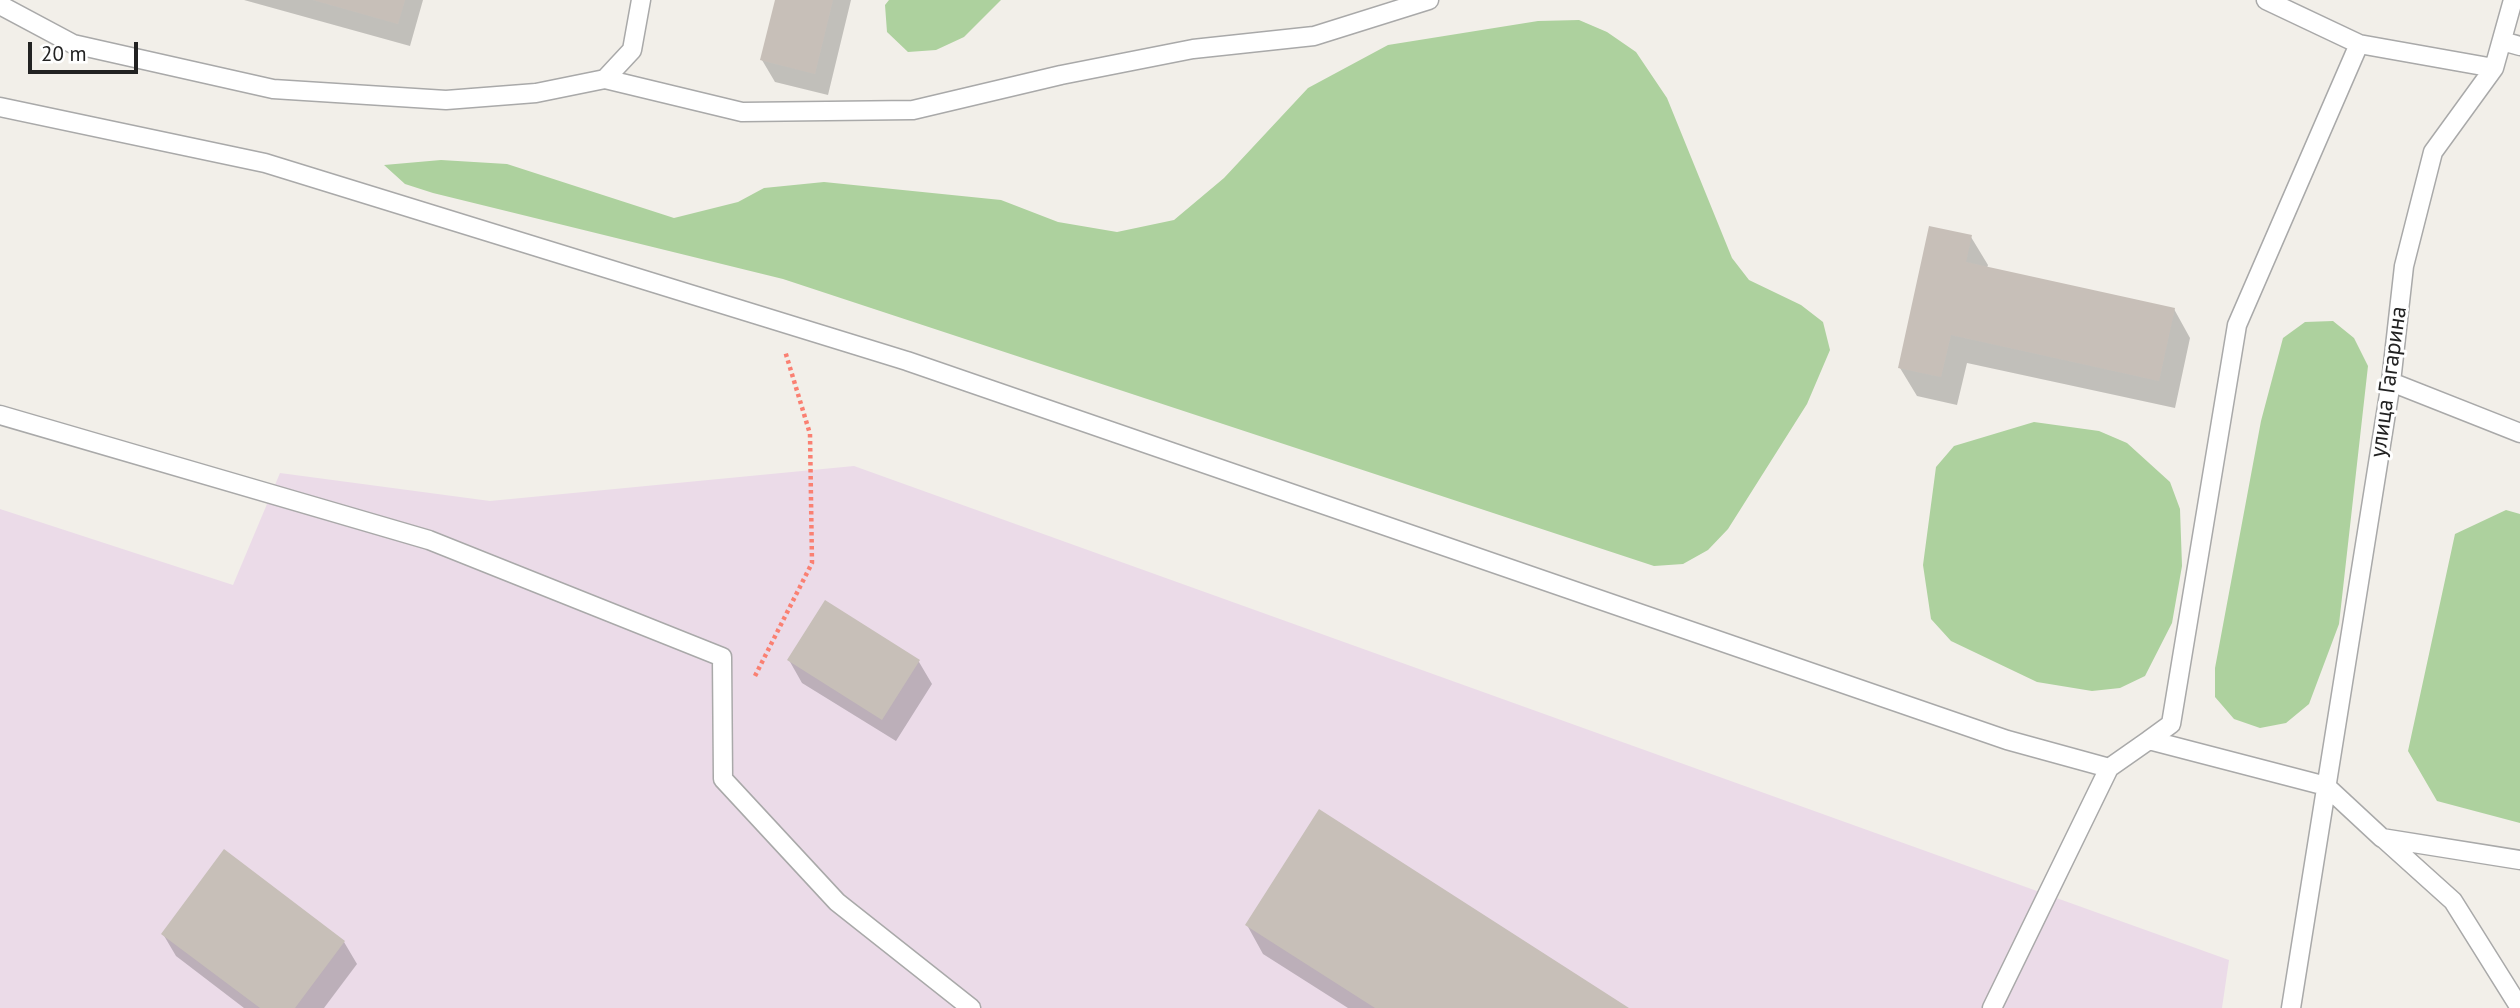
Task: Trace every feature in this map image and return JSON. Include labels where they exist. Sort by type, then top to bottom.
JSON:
[{"type":"lane","points":[[605,79],[632,50],[640,0]]},
{"type":"lane","points":[[0,5],[73,44],[273,89],[446,100],[536,93],[605,79],[742,112],[913,110],[1061,75],[1193,49],[1314,36],[1429,0]]},
{"type":"lane","points":[[2266,0],[2359,44],[2494,68]]},
{"type":"lane","name":"улица Гагарина","points":[[2291,1008],[2391,383],[2404,266],[2433,152],[2494,68],[2513,0]]},
{"type":"lane","points":[[2502,41],[2520,46]]},
{"type":"lane","points":[[1992,1008],[2109,768],[2171,724],[2237,326],[2359,44]]},
{"type":"lane","points":[[0,107],[265,163],[907,360],[2007,740],[2109,768]]},
{"type":"lane","points":[[2391,383],[2520,433]]},
{"type":"lane","points":[[0,415],[429,540],[722,657],[723,779],[837,902],[971,1008]]},
{"type":"lane","points":[[2149,740],[2326,786],[2453,901],[2520,1008]]},
{"type":"lane","points":[[2382,838],[2520,860]]},
{"type":"path","points":[[755,676],[812,563],[810,434],[776,320]]},
{"type":"shaded area","points":[[854,466],[2229,960],[2222,1008],[0,1008],[0,509],[233,585],[280,473],[490,501]]},
{"type":"green space","points":[[889,0],[1001,0],[964,37],[936,50],[908,52],[887,32],[885,5]]},
{"type":"green space","points":[[1579,20],[1607,32],[1636,52],[1667,98],[1732,258],[1749,280],[1801,305],[1823,322],[1830,350],[1807,404],[1728,529],[1708,550],[1683,564],[1654,566],[783,279],[433,193],[405,184],[384,165],[441,160],[507,164],[674,218],[738,202],[764,188],[824,182],[1001,200],[1058,222],[1117,232],[1174,220],[1224,178],[1308,88],[1388,45],[1538,21]]},
{"type":"green space","points":[[2333,321],[2354,338],[2368,366],[2339,624],[2309,704],[2286,723],[2260,728],[2234,719],[2215,697],[2215,668],[2261,421],[2283,338],[2305,322]]},
{"type":"green space","points":[[2034,422],[2099,431],[2127,443],[2170,482],[2180,509],[2182,566],[2172,623],[2145,676],[2120,688],[2092,691],[2037,682],[1951,641],[1931,619],[1923,565],[1936,467],[1954,446]]},
{"type":"green space","points":[[2506,510],[2520,514],[2520,823],[2437,801],[2408,751],[2455,534]]},
{"type":"building","points":[[313,0],[405,0],[398,24]]},
{"type":"building","points":[[775,0],[833,0],[815,74],[760,60]]},
{"type":"building","points":[[1929,226],[1972,235],[1966,262],[2175,308],[2159,381],[1951,335],[1941,377],[1898,368]]},
{"type":"building","points":[[825,600],[920,660],[882,720],[787,660]]},
{"type":"building","points":[[1319,809],[1629,1008],[1375,1008],[1245,925]]},
{"type":"building","points":[[224,849],[345,941],[295,1008],[260,1008],[161,934]]}]
